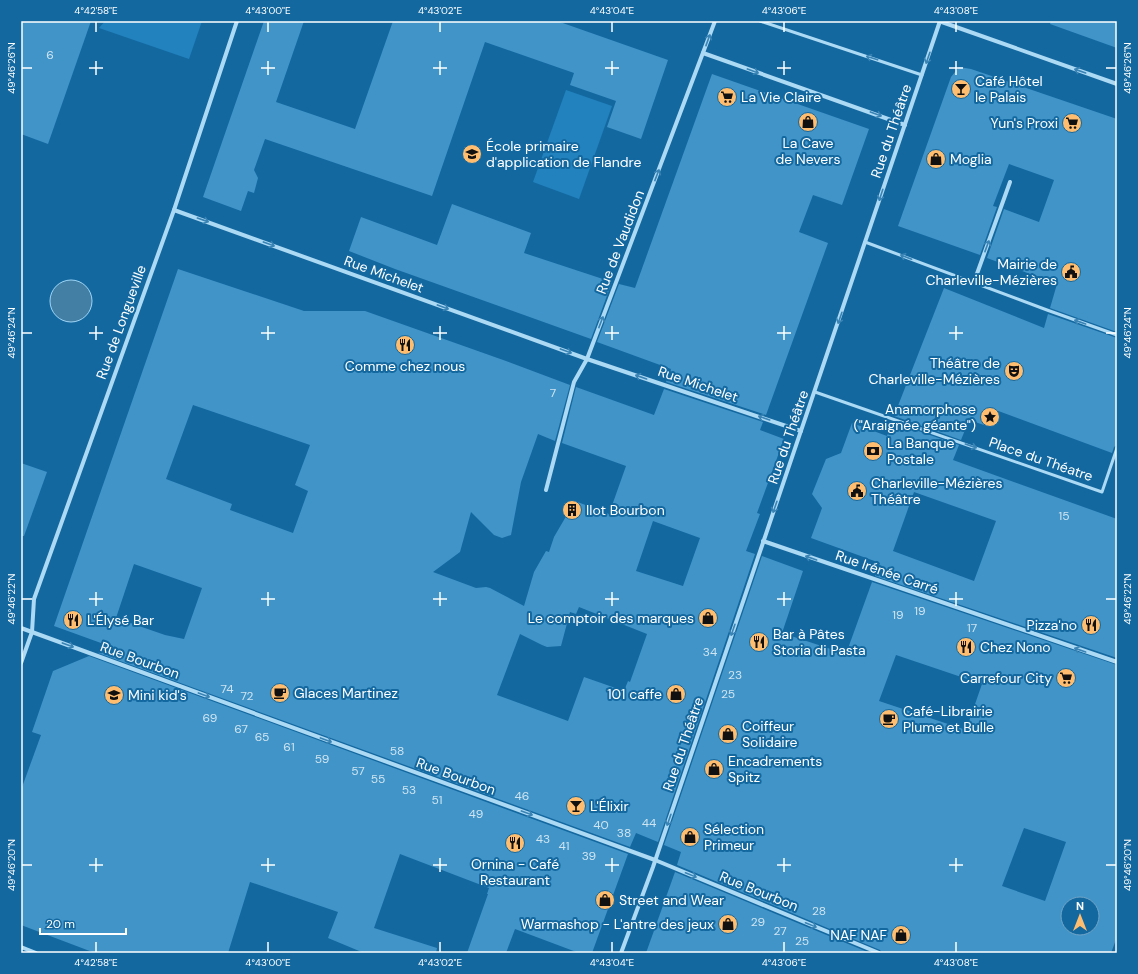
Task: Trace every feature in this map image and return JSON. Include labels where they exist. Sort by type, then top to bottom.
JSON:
[{"type":"street","name":"Rue de Longueville","points":[[21,663],[32,632],[34,599],[174,210],[237,21]]},
{"type":"street","name":"Rue de Vaudidon","points":[[587,359],[715,21]]},
{"type":"street","points":[[940,21],[1117,84]]},
{"type":"street","name":"Rue du Théâtre","points":[[621,953],[655,860],[940,21]]},
{"type":"street","points":[[703,53],[905,125]]},
{"type":"street","points":[[974,282],[1010,182]]},
{"type":"street","name":"Rue Michelet","points":[[174,210],[587,359],[801,431]]},
{"type":"street","points":[[546,490],[574,382],[587,359]]},
{"type":"street","name":"Rue Irénée Carré","points":[[763,542],[1117,662]]},
{"type":"street","name":"Rue Bourbon","points":[[21,628],[655,860],[879,953]]},
{"type":"street","points":[[21,947],[36,953]]},
{"type":"lane","points":[[760,21],[922,75]]},
{"type":"lane","points":[[865,242],[1117,335]]},
{"type":"lane","name":"Place du Théatre","points":[[815,392],[1102,492],[1117,448]]},
{"type":"shaded area","points":[[105,21],[202,21],[189,59],[99,28]]},
{"type":"shaded area","points":[[566,90],[612,106],[579,199],[533,182]]},
{"type":"shaded area","points":[[67,280],[75,280],[83,283],[89,289],[92,301],[89,313],[83,319],[75,322],[67,322],[59,319],[53,313],[50,305],[50,297],[53,289],[59,283]]},
{"type":"building","points":[[21,21],[91,21],[48,144],[21,134]]},
{"type":"building","points":[[264,21],[304,21],[276,102],[355,129],[393,21],[557,21],[668,60],[641,139],[607,127],[616,101],[570,85],[574,73],[485,42],[432,196],[265,139],[254,170],[258,178],[254,193],[248,191],[241,211],[203,197]]},
{"type":"building","points":[[1051,21],[1117,21],[1117,48],[1050,24]]},
{"type":"building","points":[[959,67],[971,69],[1117,119],[1117,332],[1050,308],[1057,284],[987,258],[1004,209],[1039,222],[1054,180],[1009,164],[993,206],[997,207],[980,255],[898,226],[951,77]]},
{"type":"building","points":[[712,74],[869,129],[842,205],[813,195],[799,232],[828,243],[766,415],[666,382],[671,369],[597,342],[619,284],[635,288]]},
{"type":"building","points":[[452,204],[531,233],[524,253],[612,282],[591,339],[349,251],[361,217],[437,245]]},
{"type":"building","points":[[178,269],[304,311],[365,311],[570,385],[555,441],[538,434],[521,482],[511,535],[502,538],[494,535],[471,512],[460,552],[433,572],[476,588],[490,588],[524,606],[534,572],[546,551],[549,552],[554,537],[575,501],[609,514],[626,466],[562,443],[576,387],[654,415],[664,389],[763,422],[760,430],[784,439],[757,513],[760,514],[746,551],[755,554],[658,842],[636,833],[630,847],[98,653],[112,647],[54,626]],"holes":[[[193,405],[310,445],[295,485],[308,491],[293,533],[230,510],[232,504],[166,479]],[[653,521],[700,538],[683,586],[636,571]],[[134,564],[202,588],[184,639],[165,635],[116,618]],[[579,607],[647,634],[630,682],[628,681],[624,691],[584,677],[568,721],[497,695],[520,634],[547,647],[561,646],[570,612],[576,614]]]},
{"type":"building","name":"Théâtre de Charleville-Mézières","points":[[944,288],[1044,328],[1048,314],[1117,338],[1117,445],[1114,447],[1112,453],[993,409],[987,426],[969,420],[961,440],[894,416]]},
{"type":"building","points":[[892,422],[959,445],[953,460],[1117,519],[1117,658],[875,576],[880,563],[811,538],[822,508],[812,494],[826,459],[841,453],[852,423],[887,436]],"holes":[[[914,492],[996,521],[974,581],[893,551]]]},
{"type":"building","points":[[21,463],[47,472],[24,536],[21,536]]},
{"type":"building","points":[[762,556],[803,571],[782,633],[846,654],[872,582],[1117,665],[1117,937],[1111,953],[882,953],[880,950],[677,865],[681,852],[664,845]],"holes":[[[896,655],[982,684],[966,730],[879,701]],[[1024,828],[1066,842],[1045,901],[1002,886]]]},
{"type":"building","points":[[89,656],[628,854],[592,953],[579,953],[515,929],[506,953],[467,953],[489,888],[400,854],[374,928],[437,948],[436,953],[364,953],[328,938],[338,912],[250,882],[228,953],[95,953],[21,925],[21,790],[41,735],[32,732],[53,671]]},
{"type":"building","points":[[675,872],[870,953],[646,953]]},
{"type":"place","name":"Café Hôtel le Palais","points":[[961,89]]},
{"type":"place","name":"La Vie Claire","points":[[727,97]]},
{"type":"place","name":"La Cave de Nevers","points":[[808,122]]},
{"type":"place","name":"Yun's Proxi","points":[[1072,123]]},
{"type":"place","name":"École primaire d'application de Flandre","points":[[472,154]]},
{"type":"place","name":"Moglia","points":[[936,159]]},
{"type":"place","name":"Mairie de Charleville-Mézières","points":[[1071,272]]},
{"type":"place","name":"Comme chez nous","points":[[405,345]]},
{"type":"place","name":"Théâtre de Charleville-Mézières","points":[[1014,371]]},
{"type":"place","name":"Anamorphose (\"Araignée géante\")","points":[[990,417]]},
{"type":"place","name":"La Banque Postale","points":[[873,451]]},
{"type":"place","name":"Charleville-Mézières Théâtre","points":[[857,491]]},
{"type":"place","name":"Ilot Bourbon","points":[[572,510]]},
{"type":"place","name":"Le comptoir des marques","points":[[708,618]]},
{"type":"place","name":"L'Élysé Bar","points":[[73,620]]},
{"type":"place","name":"Pizza'no","points":[[1091,625]]},
{"type":"place","name":"Bar à Pâtes Storia di Pasta","points":[[759,642]]},
{"type":"place","name":"Chez Nono","points":[[966,647]]},
{"type":"place","name":"Carrefour City","points":[[1066,678]]},
{"type":"place","name":"Glaces Martinez","points":[[280,693]]},
{"type":"place","name":"101 caffe","points":[[676,694]]},
{"type":"place","name":"Mini kid's","points":[[114,695]]},
{"type":"place","name":"Café-Librairie Plume et Bulle","points":[[889,719]]},
{"type":"place","name":"Coiffeur Solidaire","points":[[728,734]]},
{"type":"place","name":"Encadrements Spitz","points":[[714,769]]},
{"type":"place","name":"L'Élixir","points":[[576,806]]},
{"type":"place","name":"Sélection Primeur","points":[[690,837]]},
{"type":"place","name":"Ornina - Café Restaurant","points":[[515,843]]},
{"type":"place","name":"Street and Wear","points":[[605,900]]},
{"type":"place","name":"Warmashop - L'antre des jeux","points":[[728,924]]},
{"type":"place","name":"NAF NAF","points":[[901,935]]}]
